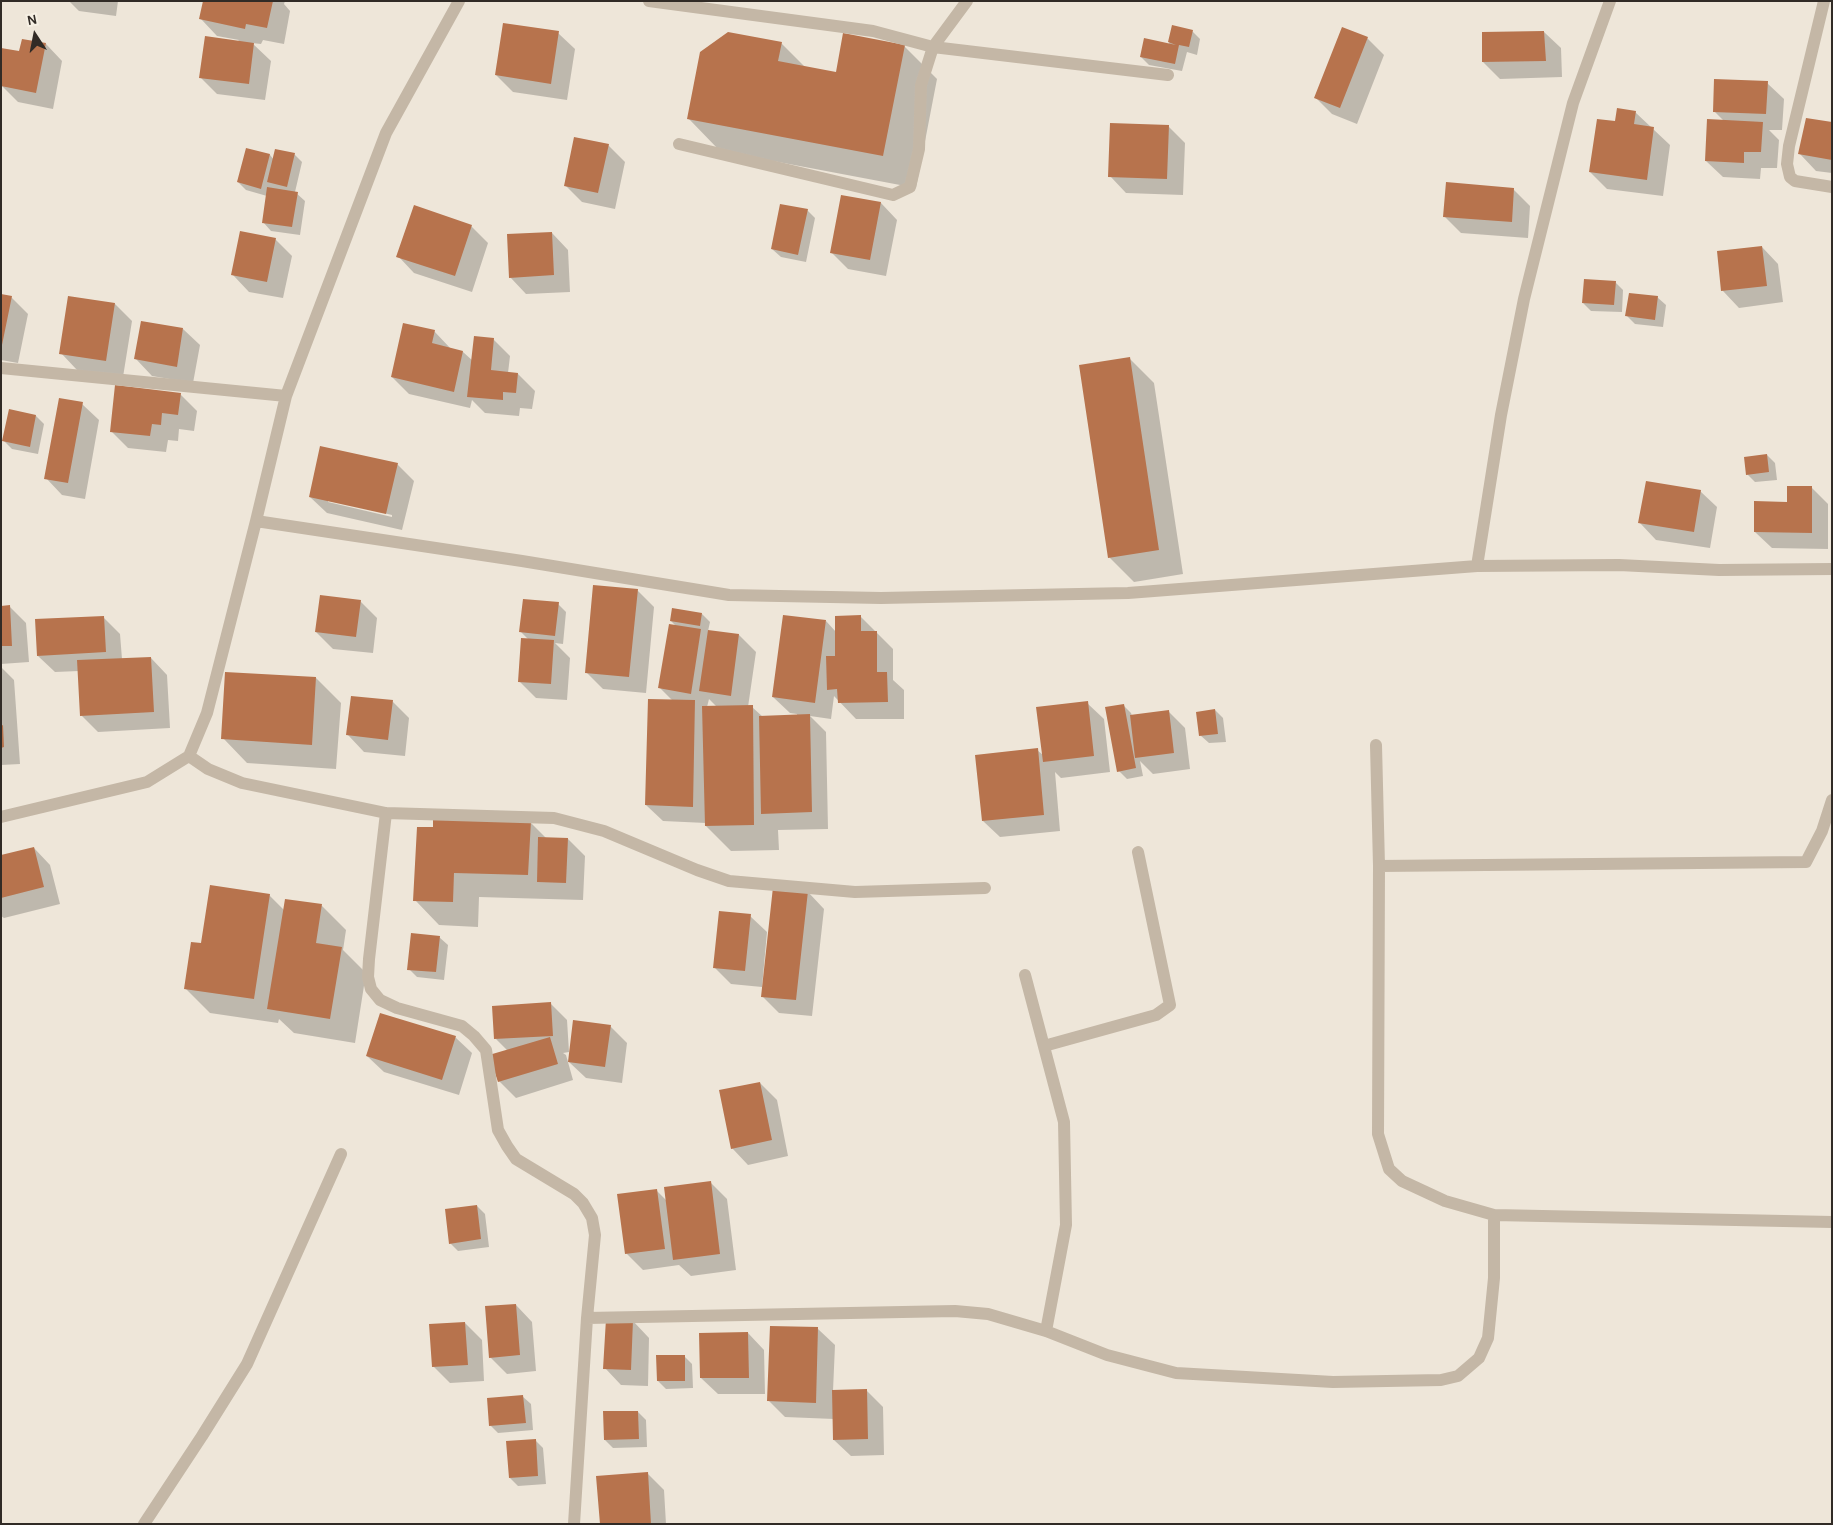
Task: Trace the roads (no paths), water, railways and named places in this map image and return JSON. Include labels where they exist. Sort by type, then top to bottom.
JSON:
[{"type":"street","points":[[1,818],[147,782],[189,756],[207,713],[286,396],[386,133],[459,1]]},
{"type":"street","points":[[649,1],[873,32],[933,47],[1168,75]]},
{"type":"street","points":[[680,144],[893,195],[910,187],[919,149],[921,86],[933,47],[967,1]]},
{"type":"street","points":[[1477,566],[1501,415],[1524,299],[1573,103],[1610,1]]},
{"type":"street","points":[[1824,1],[1789,146],[1787,164],[1790,177],[1795,181],[1832,187]]},
{"type":"street","points":[[1,368],[286,396]]},
{"type":"street","points":[[256,521],[522,561],[729,595],[881,598],[1128,593],[1477,566],[1619,566],[1719,570],[1832,569]]},
{"type":"street","points":[[1376,745],[1379,866],[1378,1134],[1389,1169],[1402,1181],[1444,1201],[1494,1215],[1832,1222]]},
{"type":"street","points":[[189,756],[208,769],[242,783],[386,813],[554,818],[604,831],[697,870],[729,881],[855,892],[985,888]]},
{"type":"street","points":[[1379,866],[1806,862],[1822,831],[1832,800]]},
{"type":"street","points":[[386,813],[369,959],[368,977],[371,990],[380,1000],[397,1008],[462,1026],[474,1036],[486,1050],[498,1130],[507,1146],[516,1159],[574,1194],[583,1203],[592,1218],[595,1235],[587,1318],[574,1524]]},
{"type":"street","points":[[1044,1046],[1156,1015],[1170,1004],[1138,852]]},
{"type":"street","points":[[1025,975],[1064,1122],[1066,1225],[1046,1331]]},
{"type":"street","points":[[144,1524],[247,1364],[341,1154]]},
{"type":"street","points":[[587,1318],[955,1311],[988,1314],[1046,1331],[1107,1355],[1176,1373],[1333,1382],[1441,1380],[1458,1376],[1478,1358],[1488,1338],[1494,1278],[1494,1215]]}]
